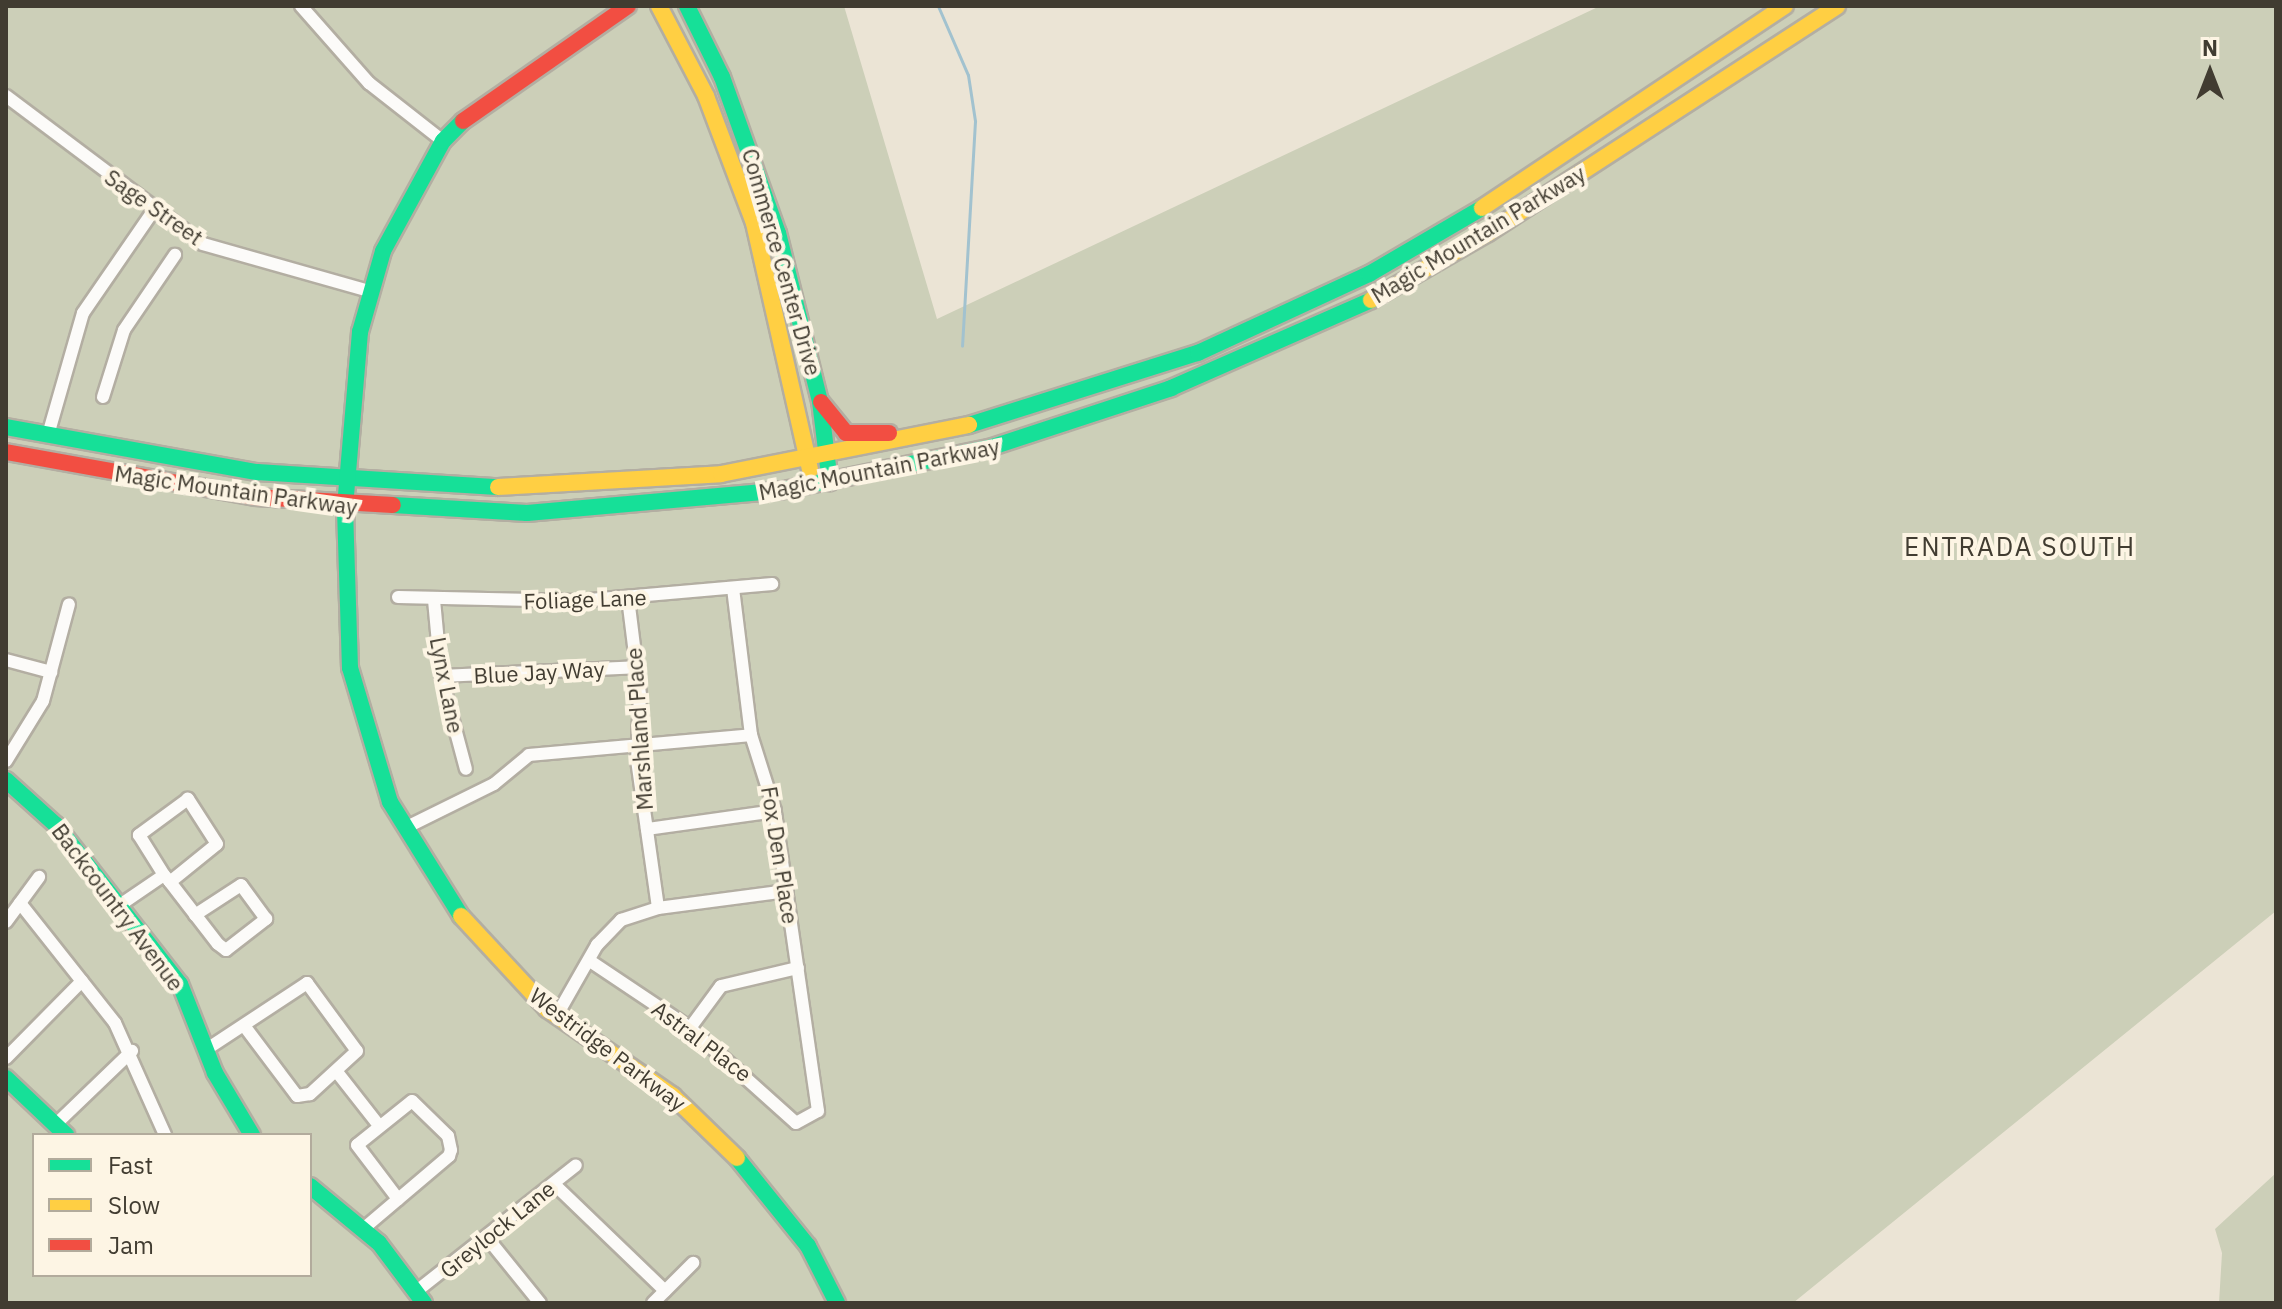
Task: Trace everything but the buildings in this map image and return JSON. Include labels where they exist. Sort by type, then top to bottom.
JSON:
[{"type":"street","points":[[301,6],[369,83],[443,141]]},
{"type":"street","name":"Westridge Parkway","points":[[628,6],[521,69],[443,141],[401,209],[369,291],[347,482],[345,507],[350,668],[372,755],[405,828],[471,932],[557,1015],[673,1096],[731,1149],[808,1246],[837,1303]]},
{"type":"street","name":"Commerce Center Drive","points":[[659,6],[706,96],[754,223],[812,485]]},
{"type":"street","name":"Commerce Center Drive","points":[[687,6],[750,146],[820,401],[830,482]]},
{"type":"street","name":"Magic Mountain Parkway","points":[[6,427],[347,482],[576,486],[808,460],[926,436],[1084,396],[1290,313],[1502,198],[1785,6]]},
{"type":"street","name":"Magic Mountain Parkway","points":[[6,452],[345,507],[585,510],[830,482],[1044,432],[1333,319],[1488,233],[1837,6]]},
{"type":"street","name":"Sage Street","points":[[6,96],[153,211],[223,252],[369,291]]},
{"type":"street","points":[[48,435],[83,313],[153,211]]},
{"type":"street","points":[[103,397],[124,330],[175,255]]},
{"type":"street","points":[[820,401],[852,435],[926,436]]},
{"type":"street","name":"Foliage Lane","points":[[398,597],[434,600],[628,598],[772,584]]},
{"type":"street","name":"Fox Den Place","points":[[733,589],[751,735],[775,811],[798,968],[818,1111],[807,1117]]},
{"type":"street","name":"Marshland Place","points":[[628,598],[636,667],[638,750],[658,908]]},
{"type":"street","name":"Lynx Lane","points":[[434,600],[441,676],[466,769]]},
{"type":"street","points":[[6,761],[38,712],[69,604]]},
{"type":"street","points":[[6,660],[51,672]]},
{"type":"street","name":"Blue Jay Way","points":[[441,676],[636,667]]},
{"type":"street","points":[[405,828],[494,784],[529,755],[638,750],[751,735]]},
{"type":"street","name":"Backcountry Avenue","points":[[6,780],[56,825],[180,984],[207,1049],[251,1133]]},
{"type":"street","points":[[120,905],[167,878],[218,841],[188,799],[139,835],[167,878],[195,915],[226,950],[266,919],[241,885],[195,915]]},
{"type":"street","points":[[647,829],[775,811]]},
{"type":"street","points":[[6,922],[39,877]]},
{"type":"street","points":[[557,1015],[590,961],[621,920],[658,908],[787,891]]},
{"type":"street","points":[[20,903],[132,1051],[164,1133]]},
{"type":"street","name":"Astral Place","points":[[590,961],[690,1028],[796,1123],[807,1117]]},
{"type":"street","points":[[690,1028],[721,986],[798,968]]},
{"type":"street","points":[[6,1058],[82,981]]},
{"type":"street","points":[[207,1049],[246,1028],[307,983],[357,1046],[337,1072],[310,1094],[292,1095],[246,1028]]},
{"type":"street","points":[[6,1078],[61,1130],[132,1051]]},
{"type":"street","points":[[337,1072],[377,1123]]},
{"type":"street","points":[[363,1229],[449,1156],[451,1141],[416,1102],[377,1123],[359,1139],[358,1151],[398,1199]]},
{"type":"street","name":"Greylock Lane","points":[[421,1297],[576,1165]]},
{"type":"street","points":[[554,1184],[665,1291]]},
{"type":"street","points":[[312,1188],[363,1229],[421,1297]]},
{"type":"street","points":[[489,1240],[540,1303]]},
{"type":"street","points":[[653,1303],[693,1263]]},
{"type":"green space","points":[[6,6],[844,6],[937,319],[1600,6],[2276,6],[2276,911],[1793,1303],[6,1303]]},
{"type":"green space","points":[[2276,1173],[2276,1303],[2219,1303],[2222,1253],[2215,1229]]},
{"type":"waterway","points":[[938,6],[968,75],[975,121],[962,346]]},
{"type":"traffic: fast","points":[[687,6],[722,77],[778,233],[820,401],[830,482]]},
{"type":"traffic: fast","points":[[461,916],[390,802],[350,668],[345,507],[360,332],[383,251],[443,141],[463,121]]},
{"type":"traffic: fast","points":[[969,425],[1198,353],[1369,274],[1482,208]]},
{"type":"traffic: fast","points":[[393,505],[527,513],[784,490],[989,448],[1171,388],[1371,300]]},
{"type":"traffic: fast","points":[[6,427],[257,472],[498,487]]},
{"type":"traffic: fast","points":[[6,780],[56,825],[180,984],[215,1073],[251,1133]]},
{"type":"traffic: fast","points":[[6,1078],[64,1133]]},
{"type":"traffic: fast","points":[[737,1158],[808,1246],[837,1303]]},
{"type":"traffic: fast","points":[[312,1188],[379,1243],[424,1303]]},
{"type":"traffic: slow","points":[[659,6],[706,96],[754,223],[810,470]]},
{"type":"traffic: slow","points":[[1482,208],[1785,6]]},
{"type":"traffic: slow","points":[[1371,300],[1488,233],[1837,6]]},
{"type":"traffic: slow","points":[[498,487],[721,474],[969,425]]},
{"type":"traffic: slow","points":[[461,916],[547,1009],[673,1096],[737,1158]]},
{"type":"traffic: jam","points":[[463,121],[628,6]]},
{"type":"traffic: jam","points":[[821,402],[846,433],[889,433]]},
{"type":"traffic: jam","points":[[6,452],[255,497],[393,505]]},
{"type":"district","name":"ENTRADA SOUTH","points":[[2020,547]]}]
